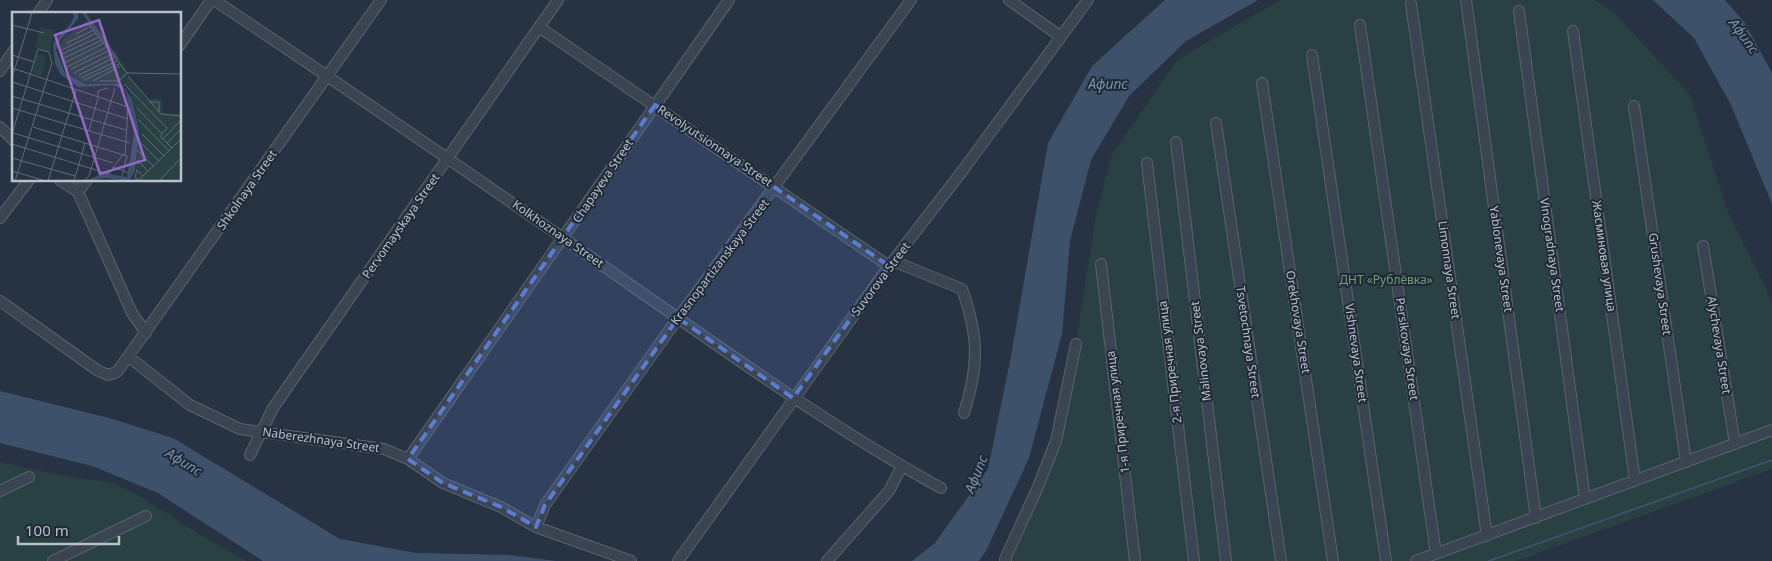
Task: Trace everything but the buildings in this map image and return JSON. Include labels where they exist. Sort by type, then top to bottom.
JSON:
[{"type":"street","points":[[39,12],[47,0]]},
{"type":"street","points":[[181,44],[213,0]]},
{"type":"street","name":"Kolkhoznaya Street","points":[[213,0],[448,157],[793,398],[941,488]]},
{"type":"street","name":"Shkolnaya Street","points":[[0,301],[97,370],[108,374],[117,372],[381,0]]},
{"type":"street","name":"Pervomayskaya Street","points":[[250,455],[260,431],[273,408],[558,0]]},
{"type":"street","name":"Chapayeva Street","points":[[408,459],[564,239],[729,0]]},
{"type":"street","name":"Krasnopartizanskaya Street","points":[[536,528],[545,505],[678,318],[776,187],[911,0]]},
{"type":"street","points":[[1009,0],[1060,36]]},
{"type":"street","name":"Suvorova Street","points":[[678,561],[891,263],[963,170],[1088,0]]},
{"type":"street","name":"Yablonevaya Street","points":[[1466,0],[1536,518]]},
{"type":"street","name":"Limonnaya Street","points":[[1411,4],[1487,536]]},
{"type":"street","name":"Vinogradnaya Street","points":[[1519,11],[1585,500]]},
{"type":"street","name":"Persikovaya Street","points":[[1360,26],[1436,554]]},
{"type":"street","name":"Revolyutsionnaya Street","points":[[539,27],[891,263],[962,288],[973,319],[977,352],[971,392],[964,414]]},
{"type":"street","name":"Жасминовая улица","points":[[1573,31],[1636,481]]},
{"type":"street","points":[[0,71],[12,53]]},
{"type":"street","name":"Vishnevaya Street","points":[[1312,55],[1386,561]]},
{"type":"street","name":"Orekhovaya Street","points":[[1262,82],[1334,561]]},
{"type":"street","name":"Grushevaya Street","points":[[1634,106],[1686,462]]},
{"type":"street","name":"Tsvetochnaya Street","points":[[1216,123],[1281,561]]},
{"type":"street","points":[[0,127],[12,139]]},
{"type":"street","name":"Malinovaya Street","points":[[1176,142],[1226,561]]},
{"type":"street","name":"2-я Приречная улица","points":[[1147,163],[1194,561]]},
{"type":"street","points":[[0,218],[28,181]]},
{"type":"street","points":[[62,181],[78,192],[132,313],[146,333]]},
{"type":"street","points":[[78,192],[86,181]]},
{"type":"street","name":"Alychevaya Street","points":[[1703,246],[1735,444]]},
{"type":"street","name":"1-я Приречная улица","points":[[1101,264],[1136,561]]},
{"type":"street","points":[[1006,561],[1005,559],[1037,489],[1056,441],[1076,344]]},
{"type":"street","name":"Naberezhnaya Street","points":[[129,356],[190,405],[240,430],[260,431],[384,449],[408,459],[443,483],[501,507],[536,528],[631,561]]},
{"type":"street","points":[[1416,561],[1772,430]]},
{"type":"street","points":[[827,561],[889,491],[902,466]]},
{"type":"street","points":[[0,491],[30,477]]},
{"type":"street","points":[[53,561],[146,516]]},
{"type":"highlighted area","points":[[655,105],[889,266],[793,398],[678,318],[545,505],[536,527],[501,507],[443,483],[408,459]]},
{"type":"green space","name":"ДНТ «Рублёвка»","points":[[1280,0],[1594,0],[1614,12],[1690,95],[1727,210],[1772,304],[1772,469],[1516,561],[1000,561],[1053,440],[1077,335],[1096,215],[1112,155],[1177,60]]},
{"type":"green space","points":[[0,462],[54,474],[112,483],[138,495],[207,539],[247,561],[0,561]]},
{"type":"water","name":"Афипс","points":[[1165,0],[1258,0],[1186,41],[1129,96],[1091,160],[1070,241],[1062,334],[1029,458],[986,551],[979,561],[912,561],[935,543],[988,469],[1011,356],[1048,143],[1092,66]]},
{"type":"water","name":"Афипс","points":[[1653,0],[1725,0],[1745,23],[1772,73],[1772,204],[1731,105],[1694,38]]},
{"type":"water","name":"Афипс","points":[[0,391],[109,418],[173,438],[340,539],[416,553],[510,555],[556,561],[263,561],[158,493],[92,466],[0,443]]},
{"type":"waterway","points":[[1489,561],[1772,460]]}]
